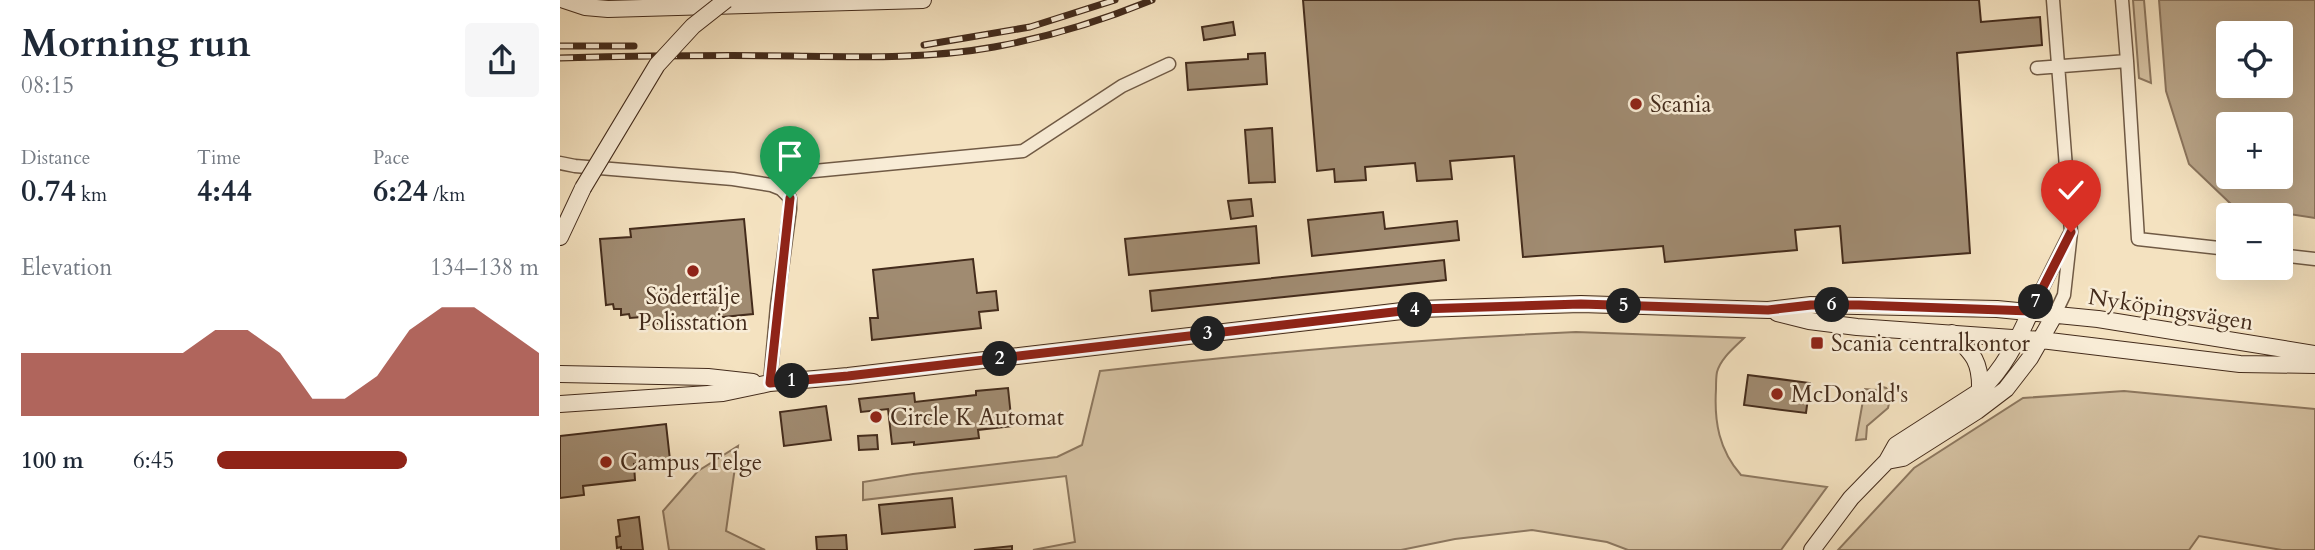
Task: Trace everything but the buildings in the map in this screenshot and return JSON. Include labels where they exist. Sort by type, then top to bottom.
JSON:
[{"type":"main road","points":[[564,0],[585,7],[608,9],[923,0]]},
{"type":"main road","points":[[561,237],[583,188],[657,65],[693,26],[726,0]]},
{"type":"main road","name":"Nyköpingsvägen","points":[[563,401],[723,393],[770,383],[1419,309],[1581,304],[1768,310],[1811,305],[1859,305],[2031,311],[2315,354]]},
{"type":"main road","name":"Nyköpingsvägen","points":[[1768,310],[1809,321],[1833,324],[2041,340],[2240,364],[2315,365]]},
{"type":"main road","points":[[1812,550],[1851,498],[1886,461],[1896,446],[1980,391],[2001,369],[2031,311]]},
{"type":"main road","points":[[1886,461],[1903,458],[1995,399],[2013,382],[2055,314]]},
{"type":"main road","points":[[1952,333],[1974,355],[1978,363],[1981,374],[1980,391]]},
{"type":"main road","name":"Nyköpingsvägen","points":[[560,374],[708,377],[770,383]]},
{"type":"street","points":[[2053,0],[2071,232],[2064,295],[2055,314]]},
{"type":"street","points":[[2122,0],[2138,239],[2216,248]]},
{"type":"street","points":[[2037,68],[2127,61]]},
{"type":"street","points":[[793,173],[1023,151],[1122,86],[1169,64]]},
{"type":"street","points":[[560,163],[733,179],[771,185],[781,189],[790,198],[770,383]]},
{"type":"street","points":[[2031,311],[2071,232]]},
{"type":"street","points":[[2293,256],[2315,259]]},
{"type":"shaded area","points":[[2133,0],[2144,0],[2151,83],[2139,78]]},
{"type":"shaded area","points":[[2159,0],[2315,0],[2315,218],[2293,215],[2293,203],[2230,203],[2189,164],[2166,91]]},
{"type":"shaded area","points":[[1576,332],[1744,338],[1725,358],[1717,374],[1717,424],[1728,456],[1741,475],[1827,487],[1781,550],[1628,550],[1607,542],[1532,530],[1455,539],[1401,550],[1033,550],[1075,542],[1066,476],[863,500],[863,482],[1057,457],[1082,445],[1100,371],[1338,347]]},
{"type":"shaded area","points":[[1879,386],[1886,388],[1891,394],[1888,408],[1867,426],[1866,439],[1856,440],[1865,389],[1878,390]]},
{"type":"shaded area","points":[[2124,391],[2315,409],[2315,550],[2282,550],[2199,536],[2189,550],[1838,550],[1914,468],[2023,398]]},
{"type":"shaded area","points":[[738,446],[726,531],[765,550],[669,550],[663,511],[698,471]]},
{"type":"railway","points":[[924,45],[1030,27],[1115,0]]},
{"type":"railway","points":[[560,58],[869,57],[944,54],[994,47],[1055,33],[1152,0]]},
{"type":"railway","points":[[560,46],[634,46]]},
{"type":"place","name":"Scania","points":[[1636,104]]},
{"type":"place","name":"Södertälje Polisstation","points":[[693,271]]},
{"type":"place","name":"Scania centralkontor","points":[[1817,343]]},
{"type":"place","name":"McDonald's","points":[[1777,394]]},
{"type":"place","name":"Circle K Automat","points":[[876,417]]},
{"type":"place","name":"Campus Telge","points":[[606,462]]},
{"type":"route","points":[[790,198],[776,306],[770,383],[1078,350],[1419,309],[1581,304],[1768,310],[1811,305],[1859,305],[2031,311],[2071,232]]}]
